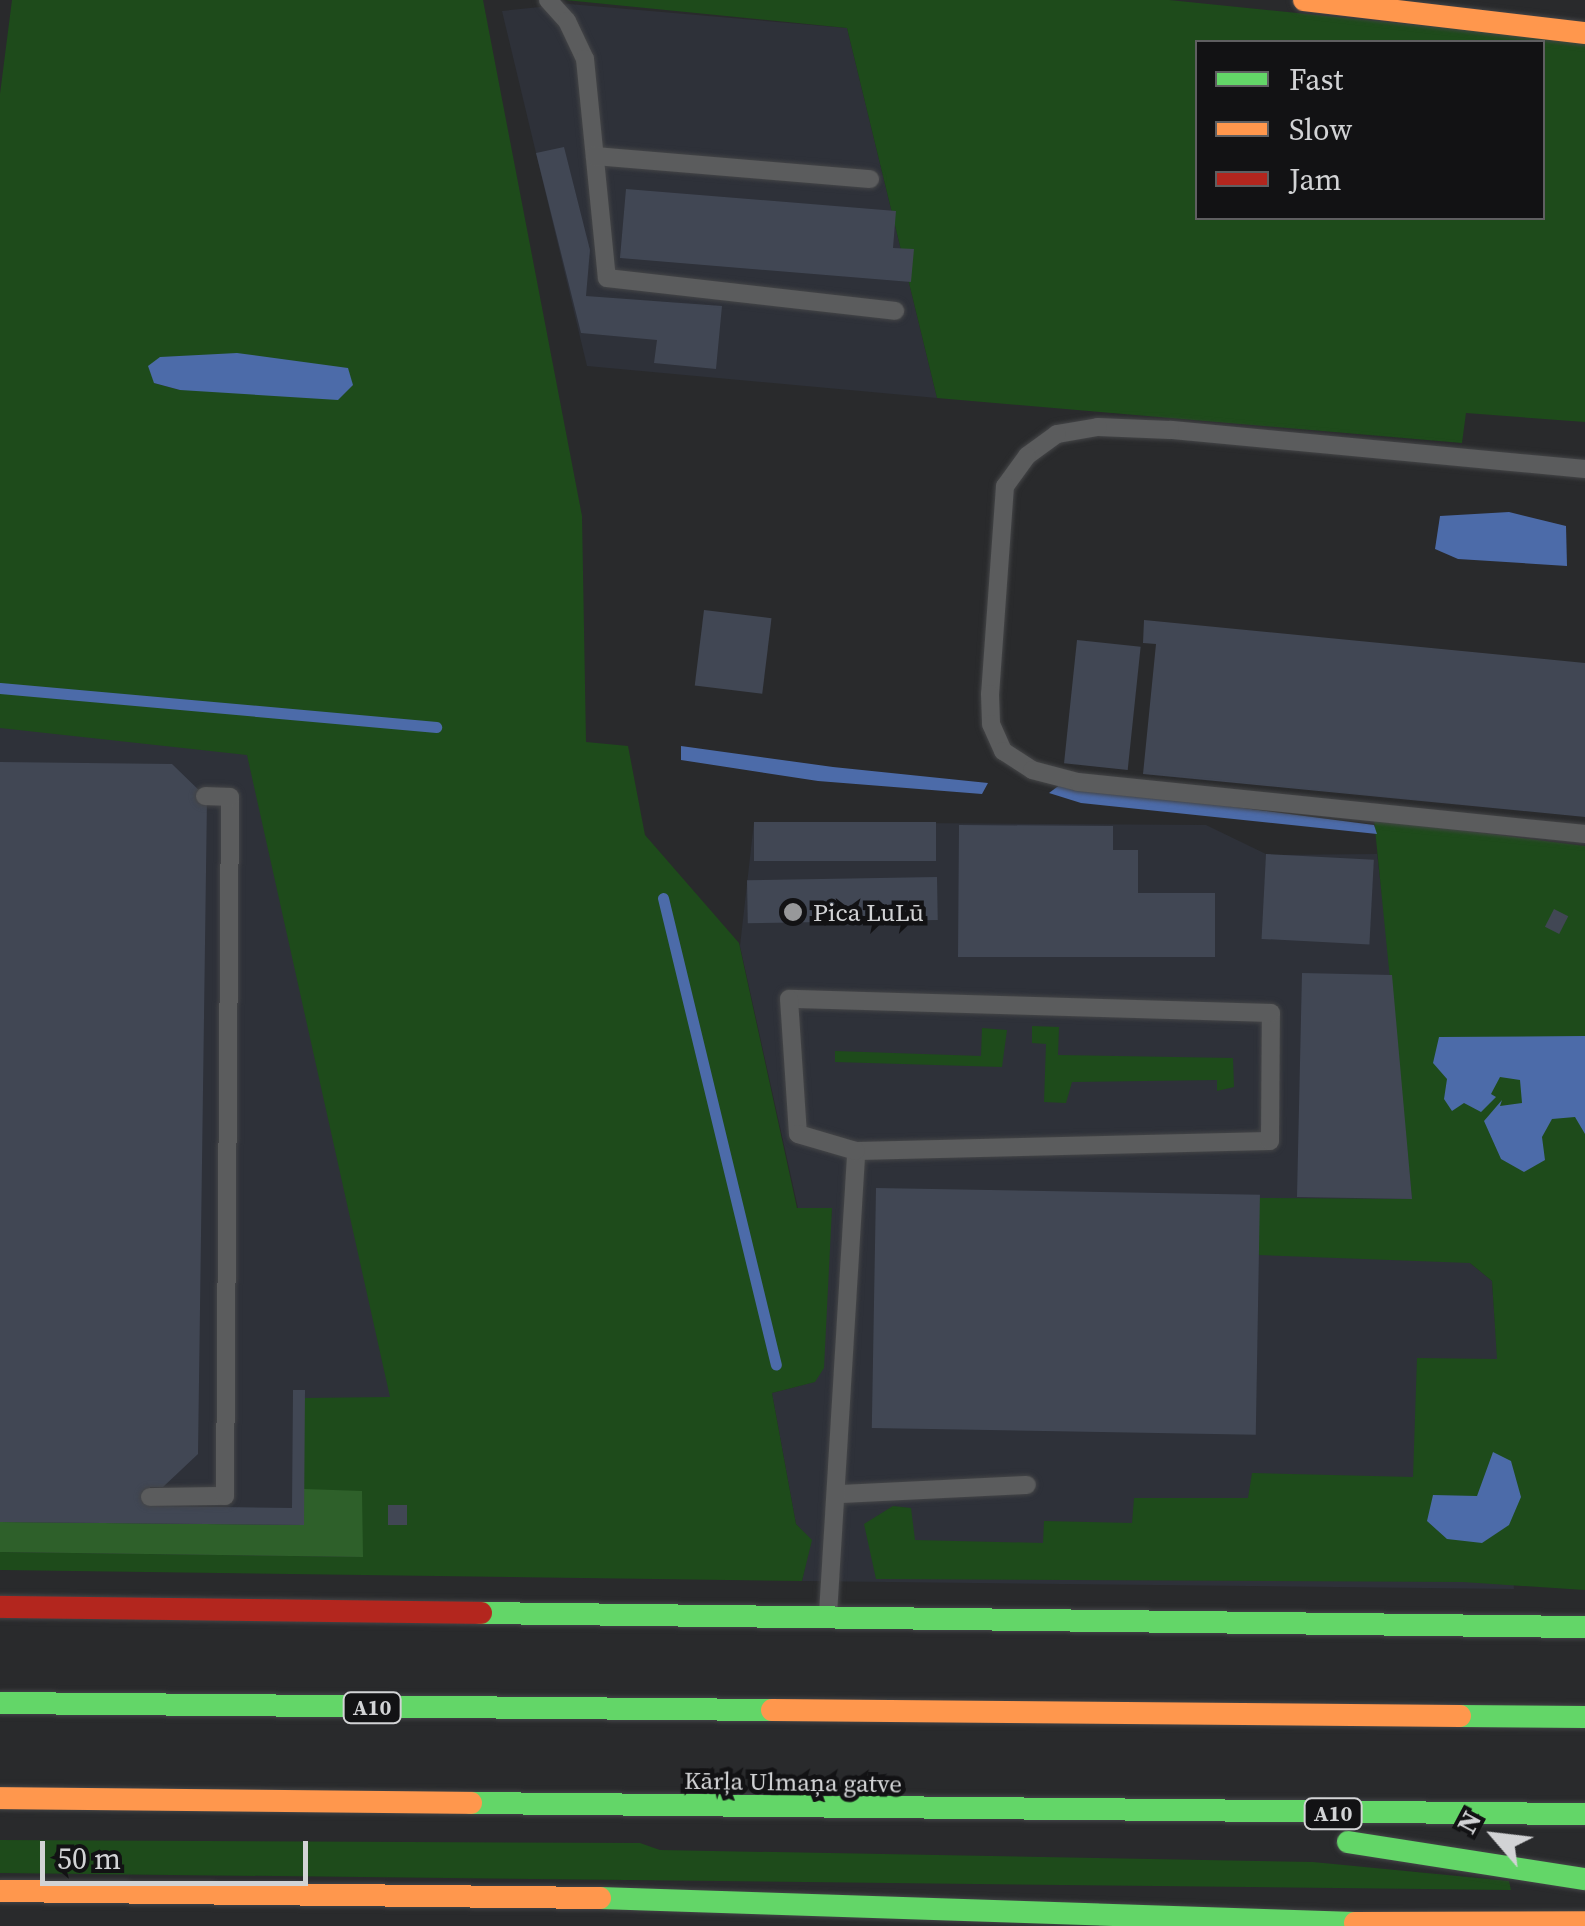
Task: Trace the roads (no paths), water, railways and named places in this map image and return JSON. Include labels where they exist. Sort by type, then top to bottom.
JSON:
[{"type":"main road","points":[[1304,0],[1585,33]]},
{"type":"main road","points":[[0,1607],[1585,1627]]},
{"type":"main road","points":[[1340,1720],[1585,1690]]},
{"type":"main road","name":"A10","points":[[0,1703],[1340,1720],[1585,1718]]},
{"type":"main road","name":"Kārļa Ulmaņa gatve","points":[[0,1798],[1082,1814],[1585,1814]]},
{"type":"main road","points":[[1082,1814],[1288,1836]]},
{"type":"main road","points":[[1325,1840],[1585,1879]]},
{"type":"main road","points":[[0,1892],[705,1899],[1354,1922],[1585,1922]]},
{"type":"lane","points":[[548,0],[567,20],[585,59],[607,278],[896,312]]},
{"type":"lane","points":[[595,156],[870,179]]},
{"type":"lane","points":[[1585,469],[1170,430],[1098,427],[1057,434],[1027,456],[1005,486],[990,694],[991,724],[1004,751],[1032,770],[1078,782],[1585,834]]},
{"type":"lane","points":[[150,1497],[225,1496],[230,797],[205,796]]},
{"type":"lane","points":[[789,999],[1271,1013],[1270,1141],[856,1151],[798,1134],[789,999]]},
{"type":"lane","points":[[828,1620],[840,1494],[856,1151]]},
{"type":"lane","points":[[840,1494],[1027,1485]]},
{"type":"water","points":[[237,353],[348,368],[353,385],[338,400],[180,390],[154,383],[148,366],[160,357]]},
{"type":"water","points":[[1509,512],[1566,526],[1567,566],[1458,559],[1435,549],[1440,516]]},
{"type":"water","points":[[681,746],[988,783],[982,794],[818,781],[681,760]]},
{"type":"water","points":[[1061,784],[1374,825],[1377,834],[1081,803],[1049,793]]},
{"type":"water","points":[[1585,1036],[1585,1134],[1575,1117],[1552,1119],[1542,1137],[1545,1160],[1524,1172],[1501,1159],[1484,1121],[1502,1100],[1500,1106],[1522,1103],[1520,1080],[1500,1077],[1491,1094],[1496,1097],[1481,1112],[1464,1103],[1452,1111],[1444,1099],[1447,1079],[1433,1063],[1439,1037]]},
{"type":"water","points":[[1493,1452],[1511,1461],[1521,1497],[1509,1525],[1482,1543],[1447,1539],[1427,1521],[1433,1495],[1477,1496]]},
{"type":"waterway","points":[[0,688],[436,727]]},
{"type":"waterway","points":[[663,898],[776,1364]]},
{"type":"place","name":"Pica LuLū","points":[[793,912]]}]
